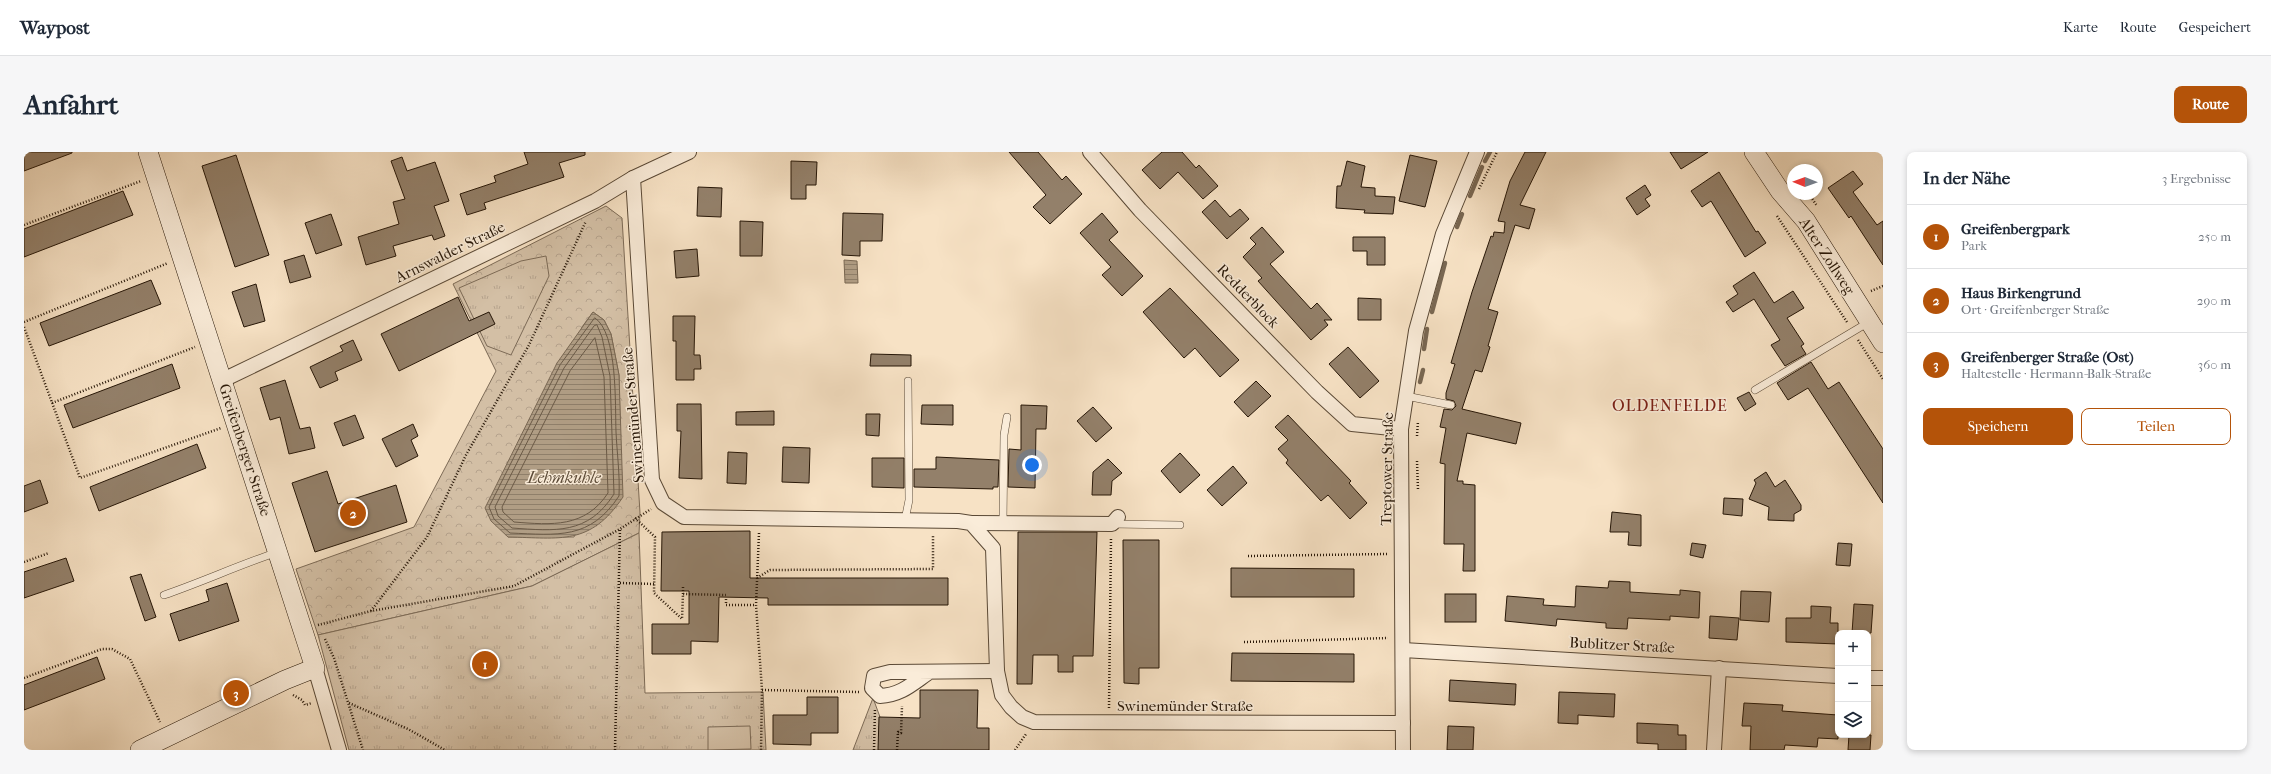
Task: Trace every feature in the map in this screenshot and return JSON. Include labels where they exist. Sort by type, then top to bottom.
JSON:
[{"type":"street","name":"Greifenberger Straße","points":[[148,152],[316,668],[339,750]]},
{"type":"street","name":"Arnswalder Straße","points":[[223,380],[595,201],[633,178],[689,152]]},
{"type":"street","name":"Redderblock","points":[[1090,152],[1140,210],[1317,392],[1352,424],[1401,430]]},
{"type":"street","name":"Treptower Straße","points":[[1403,750],[1403,553],[1401,430],[1416,331],[1443,234],[1477,152]]},
{"type":"street","name":"Alter Zollweg","points":[[1754,152],[1780,191],[1806,222],[1883,343]]},
{"type":"street","name":"Swinemünder Straße","points":[[633,178],[652,480],[663,503]]},
{"type":"street","points":[[663,503],[684,517],[905,520],[971,523],[1115,520]]},
{"type":"street","name":"Swinemünder Straße","points":[[971,523],[993,548],[996,671],[1002,695],[1011,707],[1022,717],[1034,722],[1403,723]]},
{"type":"street","name":"Bublitzer Straße","points":[[1403,644],[1835,676]]},
{"type":"street","points":[[140,750],[286,680],[316,668]]},
{"type":"street","points":[[1714,750],[1719,668]]},
{"type":"street","points":[[928,672],[902,692],[894,696],[880,696],[875,693],[872,688],[874,676],[890,672],[996,671]]},
{"type":"street","points":[[1871,678],[1883,678]]},
{"type":"lane","points":[[1756,390],[1869,321]]},
{"type":"lane","points":[[905,520],[909,500],[908,381]]},
{"type":"lane","points":[[1406,396],[1451,405]]},
{"type":"lane","points":[[1003,523],[1004,442],[1007,416]]},
{"type":"lane","points":[[1115,520],[1180,525]]},
{"type":"lane","points":[[164,595],[202,582],[237,566],[278,552]]},
{"type":"path","points":[[24,225],[155,176]]},
{"type":"path","points":[[371,611],[427,537],[466,455],[529,345],[595,201]]},
{"type":"path","points":[[1776,214],[1883,379]]},
{"type":"path","points":[[24,322],[182,257]]},
{"type":"path","points":[[1871,291],[1883,286]]},
{"type":"path","points":[[24,327],[80,478],[237,422]]},
{"type":"path","points":[[52,403],[210,341]]},
{"type":"path","points":[[318,625],[371,611],[514,586],[620,529],[635,518],[663,503]]},
{"type":"path","points":[[635,518],[655,537],[654,593],[682,619],[683,585]]},
{"type":"path","points":[[761,518],[756,605],[762,690],[761,750]]},
{"type":"path","points":[[1108,723],[1115,520]]},
{"type":"path","points":[[757,578],[770,570],[933,569],[933,521]]},
{"type":"path","points":[[615,750],[620,583],[620,529]]},
{"type":"path","points":[[24,562],[49,553]]},
{"type":"path","points":[[1248,556],[1403,553]]},
{"type":"path","points":[[620,583],[654,584]]},
{"type":"path","points":[[683,594],[726,595]]},
{"type":"path","points":[[726,599],[726,605],[756,605]]},
{"type":"path","points":[[315,618],[321,632]]},
{"type":"path","points":[[324,638],[334,658],[363,750]]},
{"type":"path","points":[[1244,642],[1403,644]]},
{"type":"path","points":[[24,678],[102,649],[112,649],[130,659],[167,737]]},
{"type":"path","points":[[286,680],[291,695],[298,697],[305,705],[318,701]]},
{"type":"path","points":[[762,690],[856,692]]},
{"type":"path","points":[[897,750],[898,732],[901,733],[902,692]]},
{"type":"path","points":[[874,750],[875,693]]},
{"type":"path","points":[[349,703],[408,729],[445,750]]},
{"type":"path","points":[[1015,750],[1034,722]]},
{"type":"green space","points":[[606,206],[622,218],[640,513],[639,533],[532,586],[318,635],[296,569],[414,527],[496,371],[453,284]],"holes":[[[593,312],[604,320],[611,334],[619,375],[620,425],[574,537],[508,537],[582,327]]]},
{"type":"green space","points":[[546,256],[549,276],[511,355],[487,346],[459,288],[521,261]]},
{"type":"green space","points":[[639,533],[645,693],[763,692],[766,750],[349,750],[318,635],[532,586]]},
{"type":"green space","points":[[873,698],[880,717],[880,750],[853,750]]},
{"type":"green space","points":[[750,726],[751,749],[708,750],[708,727]]},
{"type":"water","points":[[844,260],[857,261],[858,283],[845,283]]},
{"type":"water","name":"Lehmkuhle","points":[[593,312],[604,320],[611,334],[619,375],[623,497],[611,513],[599,524],[573,536],[559,538],[508,537],[491,521],[485,508],[557,363]]},
{"type":"building","points":[[24,152],[72,152],[72,153],[24,171]]},
{"type":"building","points":[[524,152],[585,152],[585,155],[559,163],[564,177],[484,203],[486,209],[467,215],[460,194],[496,182],[494,176],[528,164]]},
{"type":"building","points":[[1009,152],[1038,152],[1062,180],[1066,176],[1082,194],[1050,224],[1033,207],[1046,195]]},
{"type":"building","points":[[1162,152],[1182,152],[1196,168],[1199,165],[1218,186],[1203,199],[1178,172],[1160,189],[1142,170]]},
{"type":"building","points":[[1525,152],[1546,152],[1520,205],[1535,209],[1529,229],[1515,225],[1488,309],[1498,312],[1488,346],[1490,347],[1482,372],[1475,370],[1462,409],[1521,423],[1516,444],[1467,433],[1457,481],[1463,481],[1463,484],[1475,485],[1475,571],[1463,571],[1464,544],[1444,544],[1445,464],[1440,463],[1446,428],[1440,427],[1444,409],[1452,410],[1456,406],[1454,401],[1446,399],[1446,393],[1455,364],[1451,363],[1472,292],[1491,236],[1493,237],[1494,232],[1504,233],[1505,222],[1498,221],[1510,181]]},
{"type":"building","points":[[1670,152],[1708,152],[1681,169]]},
{"type":"building","points":[[236,155],[269,255],[235,267],[202,166]]},
{"type":"building","points":[[1410,155],[1437,161],[1425,207],[1399,201]]},
{"type":"building","points":[[402,157],[407,171],[435,162],[449,201],[434,206],[445,236],[434,240],[432,235],[393,246],[396,256],[366,265],[358,237],[399,224],[393,202],[405,199],[391,161]]},
{"type":"building","points":[[791,161],[817,162],[816,185],[806,185],[806,199],[791,199]]},
{"type":"building","points":[[1347,161],[1365,166],[1361,187],[1375,188],[1375,196],[1395,197],[1393,214],[1364,213],[1365,210],[1336,208],[1337,186],[1341,186]]},
{"type":"building","points":[[1853,171],[1863,184],[1853,192],[1877,225],[1883,221],[1883,265],[1851,216],[1849,218],[1828,188]]},
{"type":"building","points":[[1719,172],[1756,232],[1758,231],[1766,243],[1745,257],[1711,201],[1702,207],[1691,191]]},
{"type":"building","points":[[1645,185],[1651,195],[1645,199],[1650,206],[1637,215],[1626,198]]},
{"type":"building","points":[[698,187],[722,188],[721,217],[697,216]]},
{"type":"building","points":[[123,191],[133,215],[24,257],[24,229]]},
{"type":"building","points":[[1215,200],[1230,217],[1240,209],[1249,219],[1227,239],[1202,212]]},
{"type":"building","points":[[843,213],[883,214],[882,241],[860,241],[860,256],[842,255]]},
{"type":"building","points":[[1102,213],[1118,232],[1109,240],[1143,276],[1122,296],[1102,275],[1111,267],[1080,233]]},
{"type":"building","points":[[331,214],[342,245],[316,254],[305,223]]},
{"type":"building","points":[[740,221],[763,222],[762,256],[740,256]]},
{"type":"building","points":[[1262,227],[1284,252],[1270,264],[1311,309],[1317,303],[1332,320],[1324,320],[1328,325],[1311,340],[1258,281],[1262,278],[1243,257],[1256,244],[1250,238]]},
{"type":"building","points":[[1353,237],[1385,237],[1385,265],[1367,265],[1367,251],[1353,251]]},
{"type":"building","points":[[697,249],[699,276],[676,278],[674,251]]},
{"type":"building","points":[[304,255],[311,277],[290,283],[284,261]]},
{"type":"building","points":[[1754,272],[1774,303],[1793,291],[1804,308],[1787,318],[1804,344],[1801,346],[1806,354],[1785,366],[1771,345],[1780,340],[1754,299],[1733,312],[1726,302],[1738,294],[1733,286]]},
{"type":"building","points":[[151,280],[161,304],[49,346],[40,323]]},
{"type":"building","points":[[256,284],[265,321],[244,327],[232,292]]},
{"type":"building","points":[[1170,288],[1239,360],[1220,377],[1195,348],[1184,358],[1143,312]]},
{"type":"building","points":[[458,297],[469,321],[489,312],[495,324],[399,371],[381,334]]},
{"type":"building","points":[[1358,298],[1381,299],[1381,320],[1358,320]]},
{"type":"building","points":[[673,316],[695,316],[694,355],[700,355],[701,369],[694,369],[694,380],[676,380],[676,341],[673,341]]},
{"type":"building","points":[[353,340],[362,360],[335,372],[338,380],[320,388],[310,367],[343,351],[340,346]]},
{"type":"building","points":[[1348,347],[1379,381],[1360,398],[1329,364]]},
{"type":"building","points":[[871,354],[911,355],[911,366],[870,366]]},
{"type":"building","points":[[1811,362],[1828,389],[1839,382],[1883,449],[1883,503],[1808,388],[1788,400],[1777,383]]},
{"type":"building","points":[[172,364],[180,388],[73,428],[64,405]]},
{"type":"building","points":[[285,380],[300,429],[310,427],[315,448],[289,454],[280,417],[270,420],[260,388]]},
{"type":"building","points":[[1256,381],[1271,396],[1248,417],[1234,402]]},
{"type":"building","points":[[1749,392],[1756,404],[1745,411],[1737,398]]},
{"type":"building","points":[[677,404],[701,404],[702,479],[679,478],[681,431],[677,431]]},
{"type":"building","points":[[922,405],[953,405],[953,425],[921,424]]},
{"type":"building","points":[[1021,405],[1047,406],[1046,429],[1036,429],[1035,488],[1008,487],[1009,449],[1021,450]]},
{"type":"building","points":[[1093,407],[1112,428],[1096,442],[1077,421]]},
{"type":"building","points":[[774,411],[774,425],[736,425],[736,412]]},
{"type":"building","points":[[866,414],[880,414],[879,436],[866,435]]},
{"type":"building","points":[[355,415],[364,438],[343,446],[334,423]]},
{"type":"building","points":[[1288,415],[1351,481],[1349,483],[1367,503],[1350,519],[1328,495],[1321,501],[1286,463],[1288,460],[1278,449],[1288,440],[1275,427]]},
{"type":"building","points":[[413,424],[418,436],[411,440],[418,456],[396,467],[382,439]]},
{"type":"building","points":[[197,444],[206,468],[99,511],[90,487]]},
{"type":"building","points":[[783,447],[810,448],[809,483],[782,482]]},
{"type":"building","points":[[728,452],[747,453],[746,484],[727,483]]},
{"type":"building","points":[[1180,453],[1200,475],[1180,493],[1161,471]]},
{"type":"building","points":[[936,457],[999,460],[998,487],[993,487],[993,489],[914,487],[914,469],[936,469]]},
{"type":"building","points":[[872,458],[904,458],[904,488],[872,487]]},
{"type":"building","points":[[1108,459],[1122,473],[1112,481],[1111,495],[1092,495],[1093,472]]},
{"type":"building","points":[[1233,466],[1247,483],[1222,506],[1207,490]]},
{"type":"building","points":[[327,471],[338,504],[396,485],[407,522],[315,552],[292,483]]},
{"type":"building","points":[[1766,472],[1775,487],[1785,480],[1801,505],[1801,510],[1794,514],[1794,521],[1768,520],[1769,507],[1749,499],[1756,483],[1754,480]]},
{"type":"building","points":[[40,480],[48,503],[24,512],[24,486]]},
{"type":"building","points":[[1724,498],[1743,499],[1742,516],[1723,514]]},
{"type":"building","points":[[1612,512],[1641,515],[1641,546],[1628,545],[1629,532],[1610,532]]},
{"type":"building","points":[[750,531],[750,578],[948,578],[948,605],[768,605],[768,598],[719,597],[718,642],[691,641],[691,654],[652,654],[652,624],[689,624],[689,591],[661,591],[662,532]]},
{"type":"building","points":[[1018,532],[1097,532],[1093,656],[1073,656],[1073,672],[1058,672],[1058,655],[1033,655],[1032,684],[1017,684]]},
{"type":"building","points":[[1123,540],[1159,540],[1159,668],[1139,668],[1139,684],[1124,683]]},
{"type":"building","points":[[1692,543],[1706,545],[1703,558],[1690,555]]},
{"type":"building","points":[[1838,543],[1852,544],[1850,566],[1836,565]]},
{"type":"building","points":[[66,558],[74,581],[24,598],[24,572]]},
{"type":"building","points":[[1231,568],[1354,569],[1354,597],[1231,597]]},
{"type":"building","points":[[141,574],[156,617],[145,621],[130,577]]},
{"type":"building","points":[[1609,581],[1630,582],[1630,592],[1680,595],[1680,590],[1700,592],[1699,618],[1670,616],[1670,620],[1628,618],[1627,629],[1606,628],[1606,623],[1557,619],[1556,626],[1505,621],[1507,596],[1544,599],[1543,605],[1575,607],[1576,586],[1608,588]]},
{"type":"building","points":[[227,583],[239,621],[179,641],[170,614],[209,601],[206,590]]},
{"type":"building","points":[[1741,591],[1771,592],[1769,622],[1740,620]]},
{"type":"building","points":[[1445,594],[1476,594],[1476,622],[1445,622]]},
{"type":"building","points":[[1854,604],[1873,605],[1871,633],[1871,630],[1852,630]]},
{"type":"building","points":[[1811,606],[1831,607],[1830,623],[1838,623],[1838,630],[1835,630],[1835,644],[1786,642],[1786,618],[1811,618]]},
{"type":"building","points":[[1710,616],[1739,618],[1737,640],[1709,638]]},
{"type":"building","points":[[1232,653],[1354,654],[1354,682],[1231,681]]},
{"type":"building","points":[[97,657],[105,679],[24,710],[24,685]]},
{"type":"building","points":[[1450,680],[1516,684],[1515,705],[1449,701]]},
{"type":"building","points":[[920,690],[978,690],[977,728],[989,728],[989,750],[878,750],[879,717],[920,718]]},
{"type":"building","points":[[1559,692],[1615,694],[1614,717],[1578,715],[1578,724],[1558,723]]},
{"type":"building","points":[[807,697],[838,697],[838,733],[811,733],[811,745],[773,744],[773,715],[807,715]]},
{"type":"building","points":[[1744,703],[1783,705],[1782,711],[1835,715],[1835,738],[1838,739],[1818,738],[1817,747],[1785,745],[1784,750],[1750,750],[1751,726],[1742,726]]},
{"type":"building","points":[[1637,723],[1678,725],[1678,735],[1686,735],[1686,750],[1658,750],[1658,744],[1637,743]]},
{"type":"building","points":[[1448,726],[1474,727],[1473,750],[1447,750]]},
{"type":"building","points":[[1849,738],[1871,738],[1870,750],[1848,750]]},
{"type":"waterway","points":[[1485,161],[1490,152]]},
{"type":"waterway","points":[[1470,196],[1482,167]]},
{"type":"waterway","points":[[1457,227],[1462,214]]},
{"type":"waterway","points":[[1432,312],[1445,263]]},
{"type":"waterway","points":[[1424,349],[1427,329]]},
{"type":"waterway","points":[[1420,382],[1423,370]]},
{"type":"place","name":"Haus Birkengrund","points":[[353,513]]},
{"type":"place","name":"Greifenbergpark","points":[[485,664]]},
{"type":"place","name":"Greifenberger Straße (Ost)","points":[[236,693]]},
{"type":"district","name":"OLDENFELDE","points":[[1670,405]]}]
